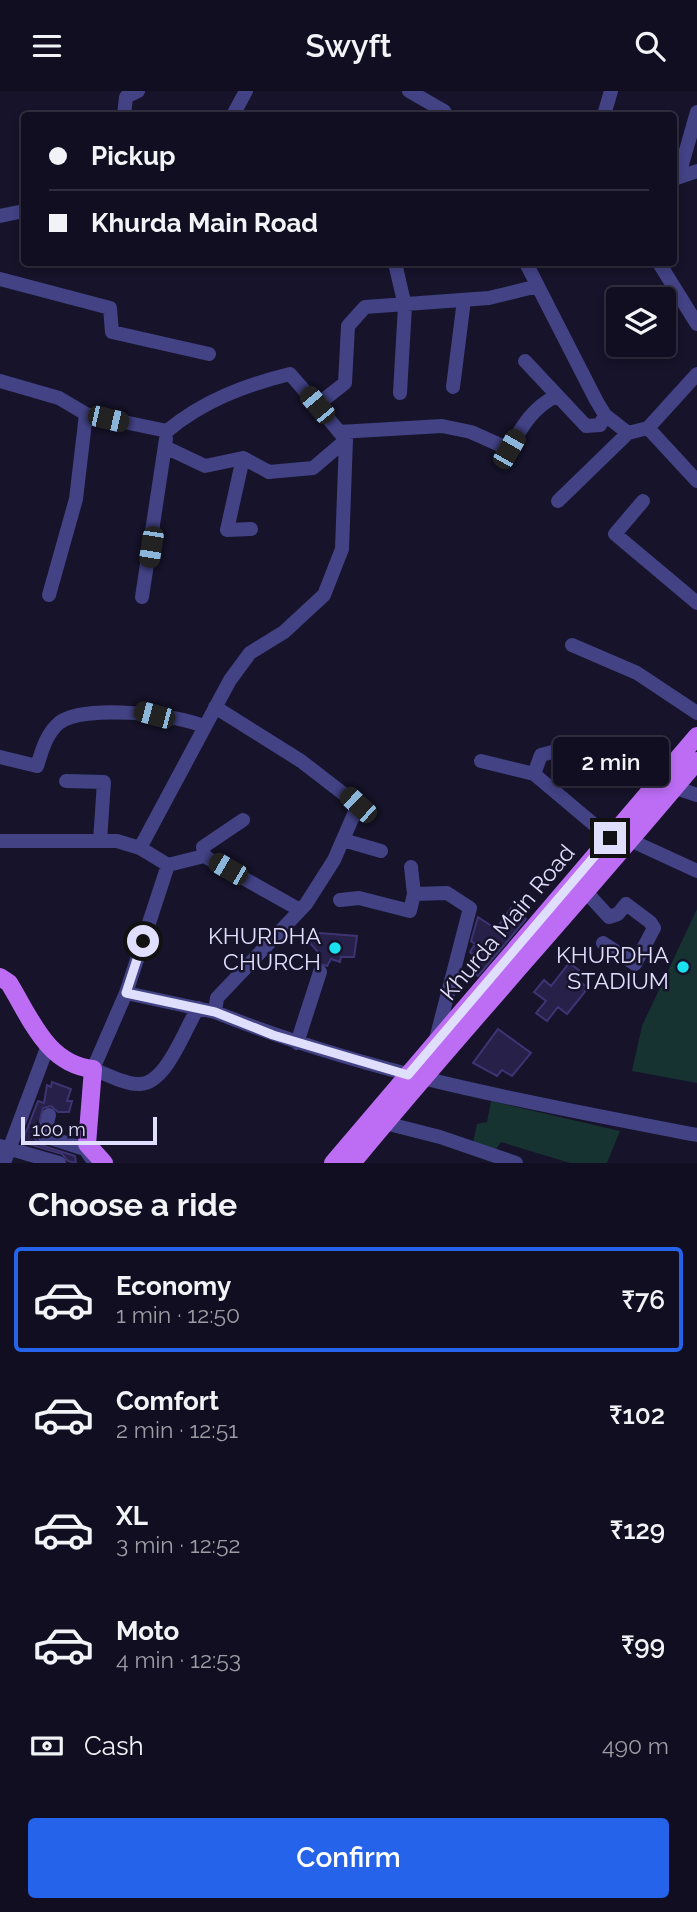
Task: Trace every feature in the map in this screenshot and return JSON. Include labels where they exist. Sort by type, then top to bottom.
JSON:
[{"type":"main road","name":"Khurda Main Road","points":[[352,1163],[385,1123],[434,1045],[697,736]]},
{"type":"main road","name":"Khurda Main Road","points":[[416,1076],[586,893],[697,761]]},
{"type":"main road","points":[[0,977],[9,983],[47,1048],[76,1067],[93,1069],[87,1144],[102,1163]]},
{"type":"main road","points":[[333,1163],[416,1076]]},
{"type":"street","points":[[124,112],[126,97],[138,91]]},
{"type":"street","points":[[235,112],[246,91]]},
{"type":"street","points":[[409,91],[444,112]]},
{"type":"street","points":[[605,112],[611,91]]},
{"type":"street","points":[[677,174],[697,112]]},
{"type":"street","points":[[677,177],[697,171]]},
{"type":"street","points":[[0,216],[21,212]]},
{"type":"street","points":[[396,266],[405,306],[400,393]]},
{"type":"street","points":[[528,266],[605,415],[628,433]]},
{"type":"street","points":[[661,266],[697,324]]},
{"type":"street","points":[[0,279],[110,309],[112,332],[209,354]]},
{"type":"street","points":[[317,405],[345,383],[348,326],[365,307],[464,300],[538,286]]},
{"type":"street","points":[[453,387],[464,300]]},
{"type":"street","points":[[525,361],[586,426],[600,425],[605,415]]},
{"type":"street","points":[[140,848],[203,726],[250,653],[284,632],[324,595],[341,549],[343,436],[290,374],[250,383],[190,412],[167,431],[142,597]]},
{"type":"street","points":[[558,501],[628,433],[648,428],[697,374]]},
{"type":"street","points":[[0,381],[59,398],[86,414],[167,431]]},
{"type":"street","points":[[165,447],[205,466],[243,458],[270,472],[313,468],[343,436],[442,426],[471,432],[509,449],[528,417],[541,404],[556,396]]},
{"type":"street","points":[[49,595],[76,499],[86,414]]},
{"type":"street","points":[[648,428],[697,481]]},
{"type":"street","points":[[243,458],[227,530],[251,529]]},
{"type":"street","points":[[643,501],[615,534],[697,603]]},
{"type":"street","points":[[572,645],[637,673],[697,713]]},
{"type":"street","points":[[215,708],[301,761],[358,805],[334,860],[300,910],[217,998],[215,1012]]},
{"type":"street","points":[[0,757],[37,766],[48,736],[61,721],[92,714],[140,712],[169,719],[188,719],[203,726]]},
{"type":"street","points":[[534,774],[541,755],[571,747]]},
{"type":"street","points":[[481,761],[534,774],[610,838]]},
{"type":"street","points":[[66,781],[104,782],[100,841]]},
{"type":"street","points":[[676,788],[697,795]]},
{"type":"street","points":[[204,856],[203,847],[243,820]]},
{"type":"street","points":[[343,840],[382,851]]},
{"type":"street","points":[[0,841],[117,841],[140,848],[168,865],[204,856],[300,910]]},
{"type":"street","points":[[632,841],[697,871]]},
{"type":"street","points":[[168,865],[126,993],[93,1069],[137,1085],[154,1079],[176,1049],[198,1008]]},
{"type":"street","points":[[340,900],[359,898],[410,911],[414,894],[411,867]]},
{"type":"street","points":[[414,894],[447,893],[470,908],[434,1045]]},
{"type":"street","points":[[586,893],[609,917],[618,914],[626,904],[654,928],[635,964],[603,943]]},
{"type":"street","points":[[297,1042],[320,972]]},
{"type":"street","points":[[126,993],[215,1012],[297,1042],[487,1095],[697,1135]]},
{"type":"street","points":[[47,1048],[5,1153],[59,1163]]},
{"type":"street","points":[[49,1115],[44,1136],[85,1149],[102,1163]]},
{"type":"street","points":[[385,1123],[440,1137],[516,1163]]},
{"type":"green space","name":"KHURDHA STADIUM","points":[[697,909],[697,1083],[632,1071],[642,1026]]},
{"type":"green space","points":[[491,1101],[620,1131],[607,1163],[570,1163],[501,1142],[496,1149],[473,1143],[477,1124],[487,1122]]},
{"type":"building","points":[[511,908],[526,919],[478,976],[473,972],[480,961],[470,952],[475,944],[471,941],[478,917],[496,929]]},
{"type":"building","name":"KHURDHA CHURCH","points":[[319,933],[357,936],[354,957],[341,957],[340,962],[331,959],[327,966],[317,963],[318,952],[310,943],[311,937]]},
{"type":"building","points":[[569,963],[579,970],[574,977],[588,988],[567,1014],[558,1007],[547,1021],[536,1013],[546,1001],[534,992],[544,980],[551,986]]},
{"type":"building","points":[[498,1029],[531,1053],[512,1076],[502,1070],[497,1076],[473,1063]]},
{"type":"building","points":[[52,1082],[71,1089],[67,1101],[72,1101],[69,1112],[58,1112],[51,1106],[43,1108],[35,1139],[41,1145],[75,1156],[76,1163],[68,1161],[62,1154],[22,1142],[38,1101],[44,1103],[47,1085],[51,1087]]},
{"type":"place","name":"KHURDHA CHURCH","points":[[335,948]]},
{"type":"place","name":"KHURDHA STADIUM","points":[[683,967]]},
{"type":"route","points":[[143,941],[126,993],[215,1012],[273,1035],[387,1072],[408,1075],[610,838]]}]
